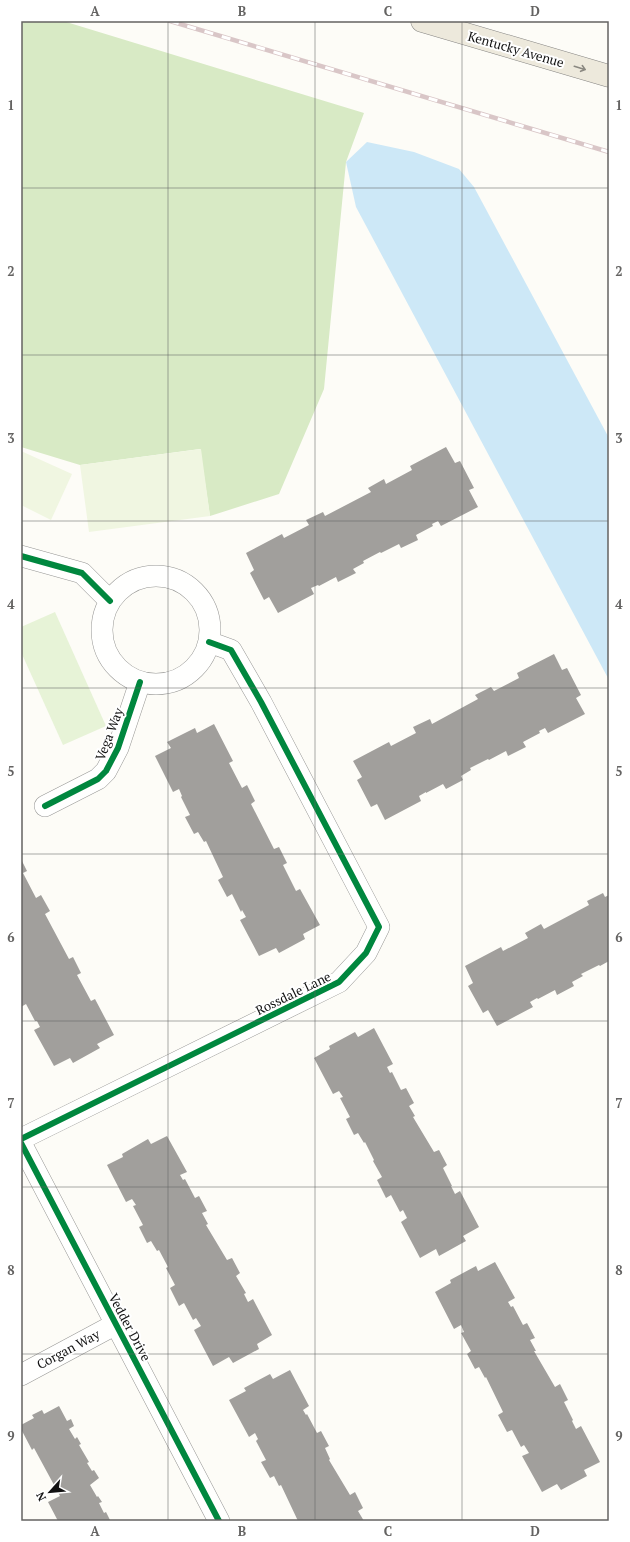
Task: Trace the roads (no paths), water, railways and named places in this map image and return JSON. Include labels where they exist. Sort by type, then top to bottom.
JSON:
[{"type":"main road","name":"Kentucky Avenue","points":[[422,21],[609,76]]},
{"type":"street","points":[[21,556],[82,573],[110,601]]},
{"type":"street","points":[[152,576],[169,577],[185,584],[197,595],[206,610],[210,626],[209,642],[202,659],[190,673],[175,681],[158,685],[140,682],[125,675],[113,663],[105,649],[102,632],[103,616],[110,601],[121,588],[136,580],[152,576]]},
{"type":"street","name":"Rossdale Lane","points":[[21,1140],[339,982],[366,953],[379,927],[261,702],[231,650],[209,642]]},
{"type":"street","name":"Vega Way","points":[[45,806],[98,779],[106,771],[118,748],[140,682]]},
{"type":"street","name":"Vedder Drive","points":[[21,1143],[219,1521]]},
{"type":"street","name":"Corgan Way","points":[[21,1375],[116,1324]]},
{"type":"water","points":[[367,142],[414,152],[459,169],[474,187],[609,438],[609,680],[356,207],[346,162]]},
{"type":"railway","points":[[170,21],[609,152]]}]
